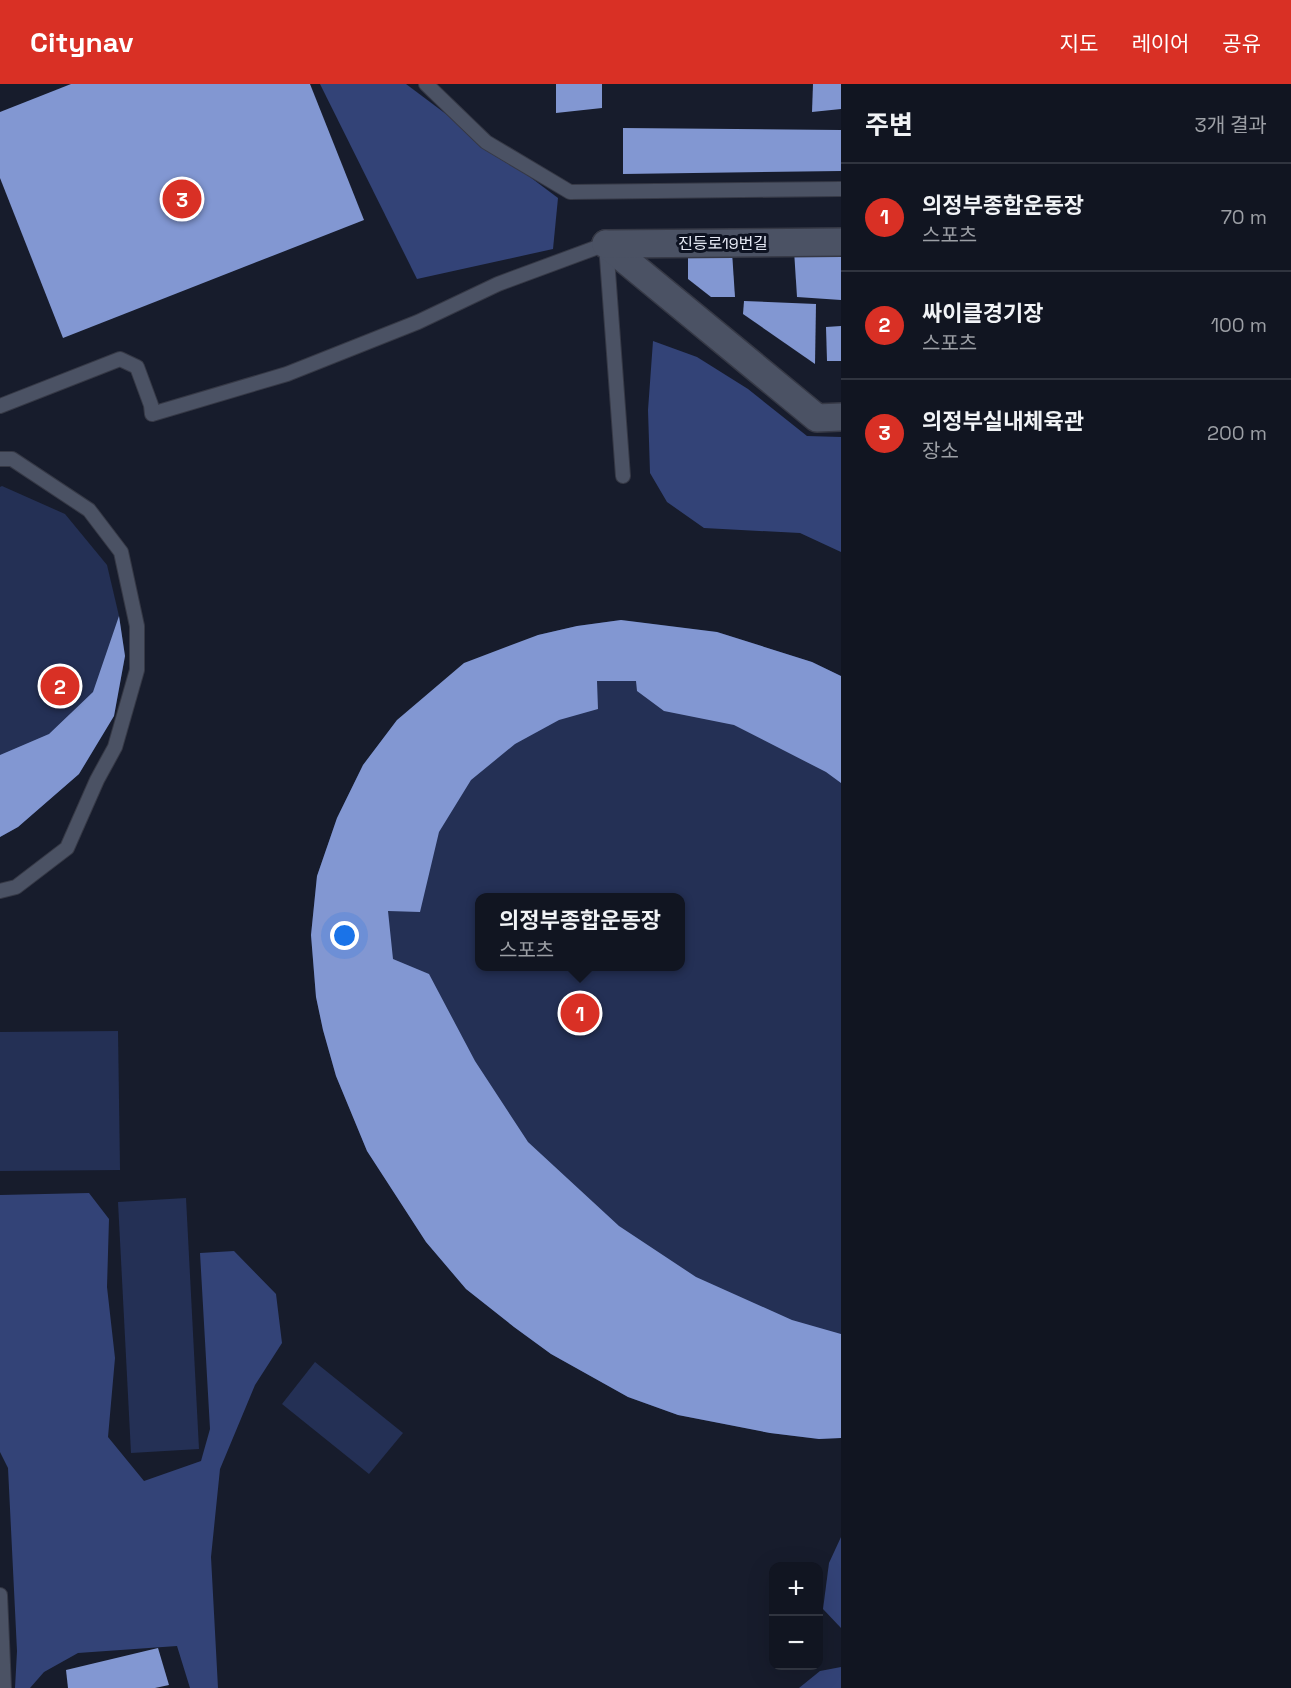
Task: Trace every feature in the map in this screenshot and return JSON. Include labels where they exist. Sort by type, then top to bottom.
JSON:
[{"type":"street","name":"진등로19번길","points":[[606,244],[841,242]]},
{"type":"street","points":[[606,244],[817,418],[841,417]]},
{"type":"lane","points":[[426,84],[486,142],[570,192],[841,189]]},
{"type":"lane","points":[[0,406],[120,359],[137,367],[152,414],[287,374],[418,322],[498,284],[606,244],[623,476]]},
{"type":"lane","points":[[0,459],[12,459],[89,510],[121,552],[136,626],[136,670],[115,747],[67,848],[16,887],[0,891]]},
{"type":"lane","points":[[0,1595],[4,1688]]},
{"type":"shaded area","points":[[320,84],[406,84],[558,198],[553,249],[417,279]]},
{"type":"shaded area","points":[[653,341],[697,357],[748,389],[807,436],[841,437],[841,552],[800,533],[704,528],[667,502],[650,473],[648,410]]},
{"type":"shaded area","points":[[0,487],[65,514],[107,565],[119,616],[125,656],[114,716],[79,774],[18,827],[0,837]]},
{"type":"shaded area","points":[[621,620],[717,632],[812,662],[841,676],[841,1438],[819,1439],[770,1433],[678,1415],[628,1397],[551,1354],[466,1289],[426,1242],[367,1151],[336,1076],[316,997],[311,935],[317,876],[337,818],[363,765],[397,720],[538,635],[577,626]]},
{"type":"shaded area","points":[[118,1031],[120,1170],[0,1171],[0,1032]]},
{"type":"shaded area","points":[[89,1193],[109,1219],[107,1287],[115,1358],[108,1437],[144,1481],[201,1461],[210,1429],[200,1253],[234,1251],[276,1294],[282,1343],[255,1385],[220,1469],[211,1557],[218,1688],[190,1688],[177,1646],[78,1653],[44,1672],[30,1688],[15,1688],[17,1651],[8,1468],[0,1452],[0,1195]]},
{"type":"shaded area","points":[[186,1198],[199,1449],[131,1453],[118,1202]]},
{"type":"shaded area","points":[[315,1362],[403,1433],[369,1474],[282,1404]]},
{"type":"shaded area","points":[[841,1537],[841,1628],[823,1609],[829,1563]]},
{"type":"shaded area","points":[[841,1667],[841,1688],[799,1688],[820,1671]]},
{"type":"building","points":[[71,84],[310,84],[364,220],[63,338],[0,178],[0,112]]},
{"type":"building","points":[[556,84],[602,84],[602,108],[556,113]]},
{"type":"building","points":[[813,84],[841,84],[841,109],[812,112]]},
{"type":"building","points":[[623,128],[841,130],[841,171],[623,174]]},
{"type":"building","points":[[841,247],[841,300],[797,297],[794,250]]},
{"type":"building","points":[[732,252],[735,297],[711,297],[688,279],[688,254]]},
{"type":"building","points":[[744,301],[816,304],[815,364],[743,314]]},
{"type":"building","points":[[841,326],[841,361],[827,361],[826,327]]},
{"type":"building","points":[[119,616],[125,656],[114,716],[79,774],[18,827],[0,837],[0,755],[49,734],[93,692]]},
{"type":"building","points":[[621,620],[717,632],[812,662],[841,676],[841,783],[826,772],[734,725],[664,711],[637,691],[636,681],[597,681],[598,709],[559,720],[515,744],[471,780],[439,832],[420,912],[388,911],[393,959],[429,974],[475,1061],[528,1142],[619,1226],[696,1277],[792,1320],[841,1334],[841,1438],[819,1439],[770,1433],[678,1415],[628,1397],[551,1354],[514,1327],[466,1289],[426,1242],[367,1151],[336,1076],[323,1030],[316,997],[311,935],[317,876],[337,818],[363,765],[397,720],[464,663],[538,635],[577,626]]},
{"type":"building","points":[[158,1648],[169,1685],[155,1688],[68,1688],[66,1670]]},
{"type":"place","name":"의정부실내체육관","points":[[182,199]]},
{"type":"place","name":"싸이클경기장","points":[[60,686]]},
{"type":"place","name":"의정부종합운동장","points":[[580,1013]]}]
